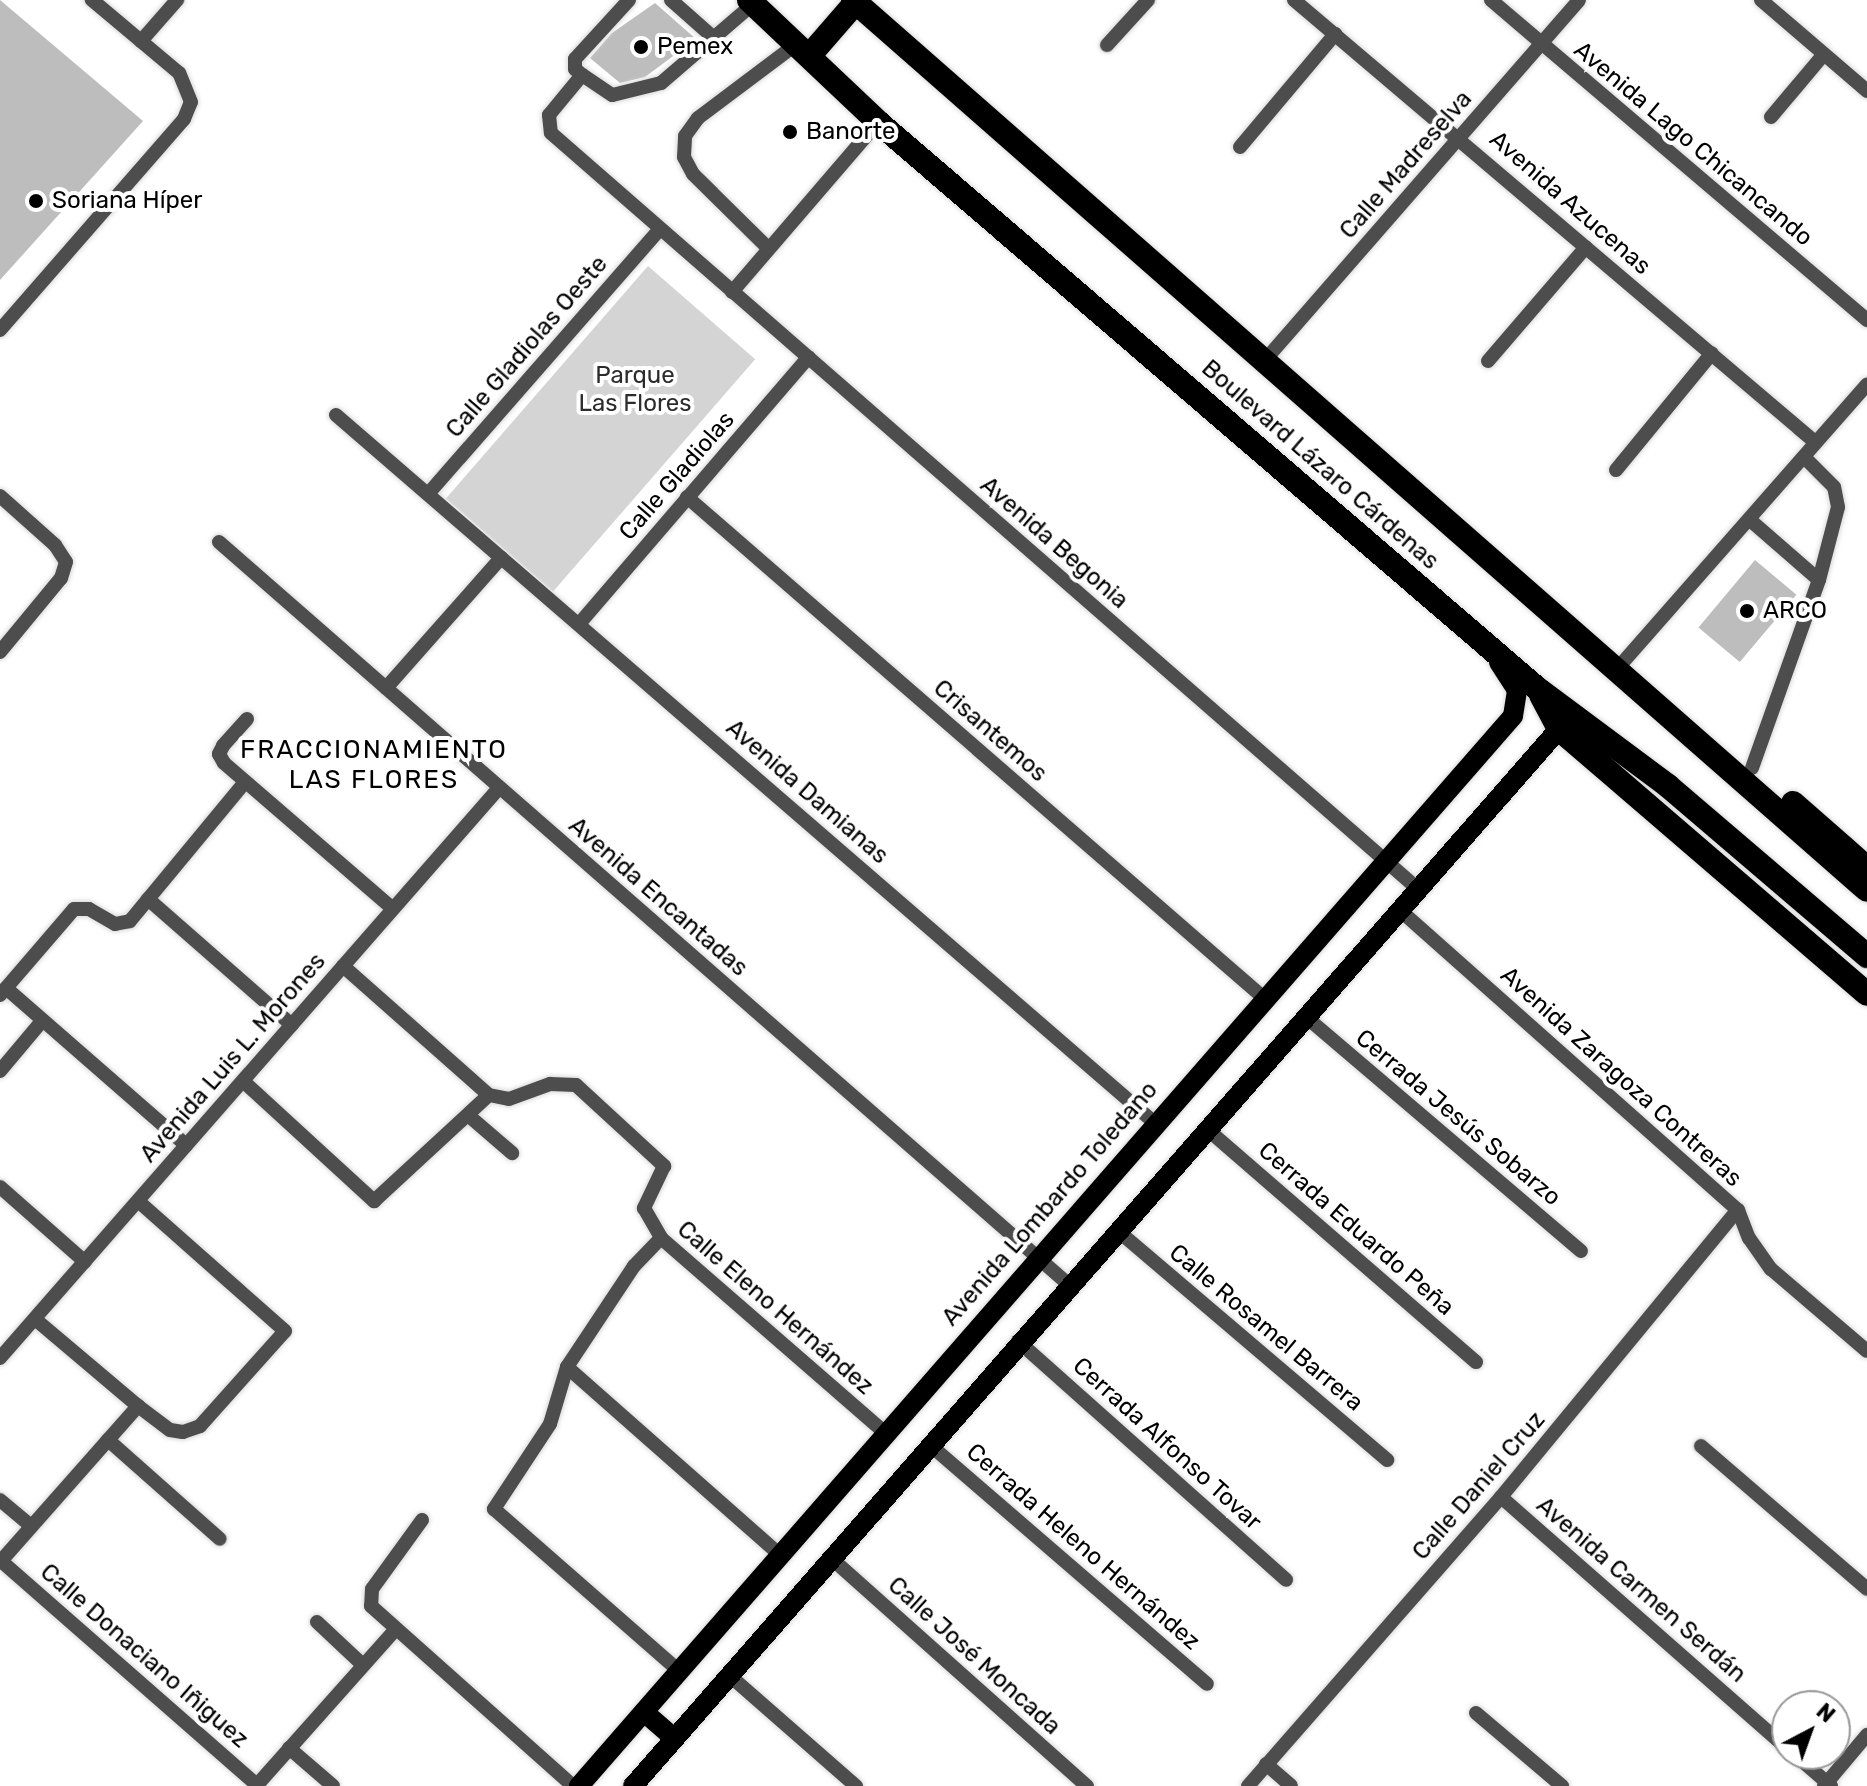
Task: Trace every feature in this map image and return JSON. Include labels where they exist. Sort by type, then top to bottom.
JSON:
[{"type":"highway","points":[[804,49],[854,1]]},
{"type":"highway","name":"Boulevard Lázaro Cárdenas","points":[[854,1],[1266,359],[1867,890]]},
{"type":"highway","name":"Boulevard Lázaro Cárdenas","points":[[751,2],[878,122],[1538,689],[1763,863],[1867,956]]},
{"type":"highway","points":[[1565,624],[1624,661],[1867,868]]},
{"type":"highway","points":[[1538,689],[1559,729],[1867,994]]},
{"type":"main road","name":"Avenida Lombardo Toledano","points":[[579,1786],[1513,716],[1517,690],[1491,648]]},
{"type":"main road","points":[[633,1786],[1018,1341],[1559,729]]},
{"type":"main road","points":[[644,1712],[674,1738]]},
{"type":"street","points":[[0,330],[184,119],[191,102],[189,87],[179,73],[92,0]]},
{"type":"street","points":[[141,41],[177,0]]},
{"type":"street","points":[[629,0],[575,59],[575,69],[612,95],[642,91],[677,74],[751,2]]},
{"type":"street","points":[[671,0],[714,38]]},
{"type":"street","points":[[1107,45],[1148,0]]},
{"type":"street","name":"Avenida Azucenas","points":[[1294,0],[1460,136],[1815,442]]},
{"type":"street","name":"Avenida Lago Chicancando","points":[[1491,0],[1867,320]]},
{"type":"street","name":"Calle Madreselva","points":[[1266,359],[1579,0]]},
{"type":"street","points":[[1761,0],[1867,91]]},
{"type":"street","points":[[1240,147],[1335,34]]},
{"type":"street","points":[[768,248],[693,174],[684,157],[685,136],[698,118],[804,49]]},
{"type":"street","points":[[1771,117],[1824,54]]},
{"type":"street","name":"Avenida Begonia","points":[[582,75],[549,115],[551,133],[1419,890]]},
{"type":"street","points":[[732,292],[878,122]]},
{"type":"street","name":"Calle Gladiolas Oeste","points":[[428,494],[660,229]]},
{"type":"street","points":[[1488,361],[1586,247]]},
{"type":"street","points":[[1616,470],[1712,353]]},
{"type":"street","name":"Calle Gladiolas","points":[[579,624],[809,357]]},
{"type":"street","points":[[1624,661],[1867,384]]},
{"type":"street","name":"Avenida Damianas","points":[[336,415],[1156,1124]]},
{"type":"street","points":[[1752,768],[1819,580],[1838,497],[1804,457]]},
{"type":"street","points":[[0,496],[55,545],[66,562],[61,578],[0,652]]},
{"type":"street","name":"Crisantemos","points":[[687,497],[1265,999]]},
{"type":"street","points":[[1750,520],[1819,580]]},
{"type":"street","name":"Avenida Encantadas","points":[[219,542],[1068,1284]]},
{"type":"street","points":[[386,688],[501,558]]},
{"type":"street","points":[[247,719],[219,754],[245,782],[393,909]]},
{"type":"street","points":[[186,1145],[42,1021],[3,992],[66,915],[81,907],[115,924],[130,921],[245,782]]},
{"type":"street","name":"Avenida Luis L. Morones","points":[[0,1358],[499,788]]},
{"type":"street","points":[[148,899],[292,1025]]},
{"type":"street","name":"Avenida Zaragoza Contreras","points":[[1401,911],[1738,1210],[1749,1238],[1771,1269],[1867,1351]]},
{"type":"street","points":[[243,1081],[374,1201],[489,1095],[343,966]]},
{"type":"street","name":"Cerrada Jesús Sobarzo","points":[[1306,1017],[1581,1251]]},
{"type":"street","points":[[0,1071],[42,1021]]},
{"type":"street","name":"Calle Eleno Hernández","points":[[489,1095],[509,1099],[550,1084],[576,1085],[664,1166],[644,1208],[661,1238],[885,1433]]},
{"type":"street","points":[[469,1116],[512,1153]]},
{"type":"street","name":"Cerrada Eduardo Peña","points":[[1207,1129],[1476,1362]]},
{"type":"street","points":[[0,1187],[85,1262]]},
{"type":"street","points":[[35,1319],[138,1406],[170,1430],[183,1432],[200,1426],[285,1331],[138,1201]]},
{"type":"street","name":"Calle Daniel Cruz","points":[[1248,1786],[1501,1497],[1738,1210]]},
{"type":"street","name":"Calle Rosamel Barrera","points":[[1117,1230],[1387,1460]]},
{"type":"street","points":[[661,1238],[634,1266],[567,1367],[550,1424],[494,1509],[679,1671]]},
{"type":"street","name":"Cerrada Alfonso Tovar","points":[[1018,1341],[1286,1580]]},
{"type":"street","points":[[567,1367],[779,1554]]},
{"type":"street","points":[[1,1560],[138,1406]]},
{"type":"street","points":[[108,1440],[220,1539]]},
{"type":"street","name":"Cerrada Heleno Hernández","points":[[929,1444],[1207,1684]]},
{"type":"street","points":[[1701,1446],[1867,1589]]},
{"type":"street","name":"Avenida Carmen Serdán","points":[[1501,1497],[1771,1734]]},
{"type":"street","points":[[2,1506],[31,1526]]},
{"type":"street","points":[[422,1520],[372,1589],[371,1606],[394,1631],[573,1786]]},
{"type":"street","name":"Calle José Moncada","points":[[831,1558],[1087,1786]]},
{"type":"street","name":"Calle Donaciano Iñiguez","points":[[1,1560],[258,1786]]},
{"type":"street","points":[[317,1622],[363,1665]]},
{"type":"street","points":[[258,1786],[394,1631]]},
{"type":"street","points":[[729,1675],[856,1786]]},
{"type":"street","points":[[1476,1713],[1562,1786]]},
{"type":"street","points":[[1811,1770],[1827,1785],[1867,1735]]},
{"type":"street","points":[[289,1748],[326,1784]]},
{"type":"street","points":[[1266,1764],[1291,1786]]},
{"type":"green space","name":"Parque Las Flores","points":[[648,266],[755,359],[553,592],[446,498]]},
{"type":"building","name":"Soriana Híper","points":[[0,0],[143,121],[0,280]]},
{"type":"building","name":"Pemex","points":[[655,3],[696,39],[645,77],[620,83],[590,58],[612,33]]},
{"type":"building","name":"ARCO","points":[[1755,560],[1796,595],[1740,662],[1698,627]]},
{"type":"place","name":"Pemex","points":[[641,47]]},
{"type":"place","name":"Banorte","points":[[790,132]]},
{"type":"place","name":"Soriana Híper","points":[[36,201]]},
{"type":"place","name":"ARCO","points":[[1747,611]]},
{"type":"district","name":"FRACCIONAMIENTO LAS FLORES","points":[[374,765]]}]
